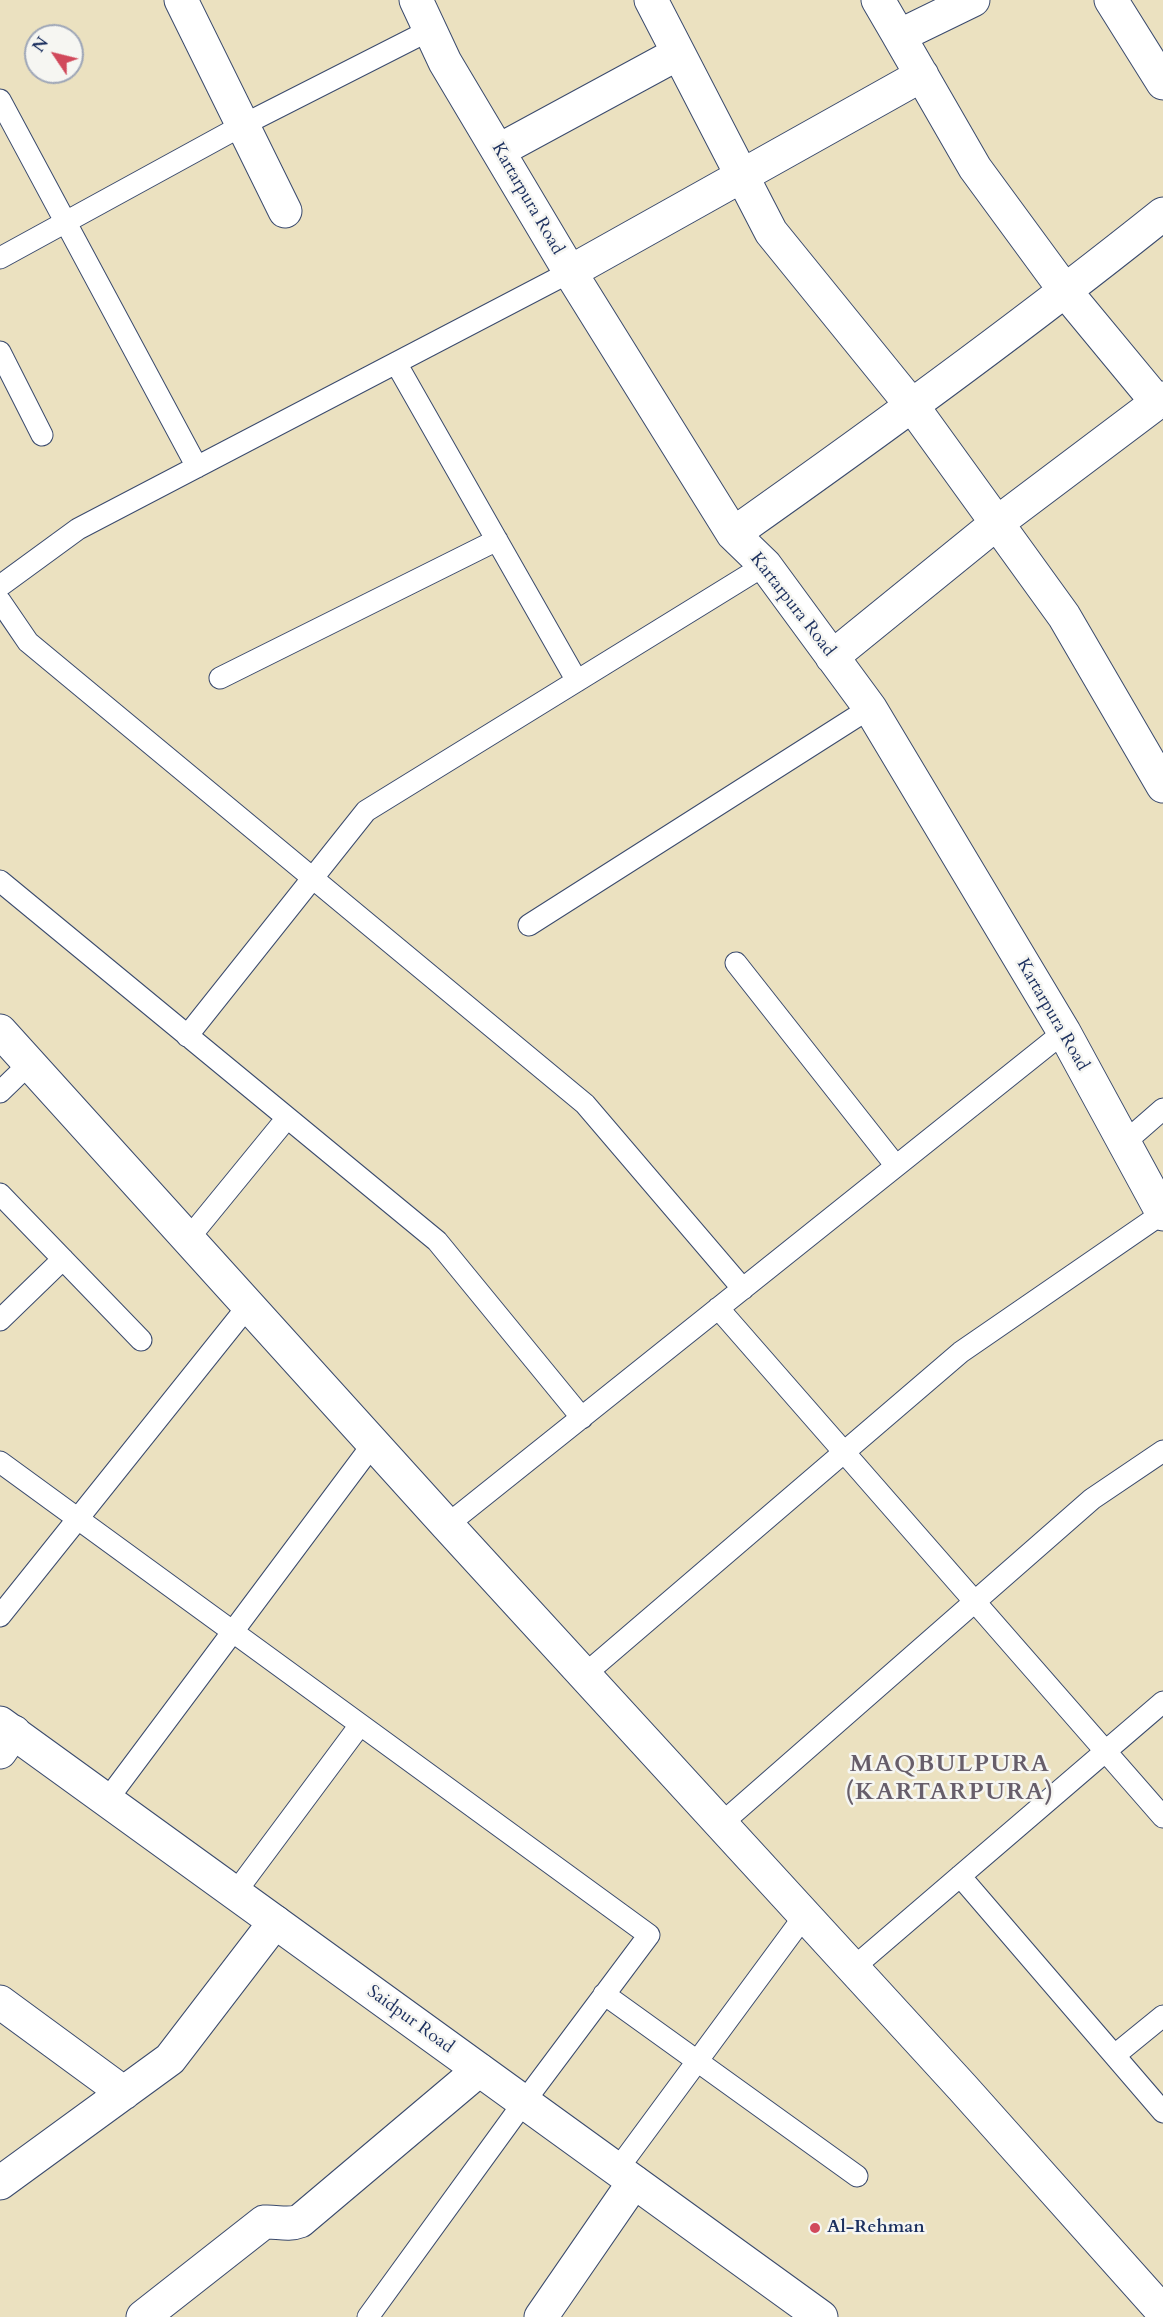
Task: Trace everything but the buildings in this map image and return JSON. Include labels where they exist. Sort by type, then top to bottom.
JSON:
[{"type":"street","points":[[181,0],[285,211]]},
{"type":"street","name":"Kartarpura Road","points":[[416,0],[445,62],[570,272],[733,534],[765,565],[870,708],[1064,1032],[1163,1214]]},
{"type":"street","points":[[651,0],[771,232],[913,407],[1064,616],[1163,786]]},
{"type":"street","points":[[832,657],[998,523],[1160,400],[1066,292],[975,168],[878,0]]},
{"type":"street","points":[[899,36],[973,0]]},
{"type":"street","points":[[1111,0],[1163,83]]},
{"type":"street","points":[[498,151],[677,54]]},
{"type":"street","points":[[570,272],[922,75]]},
{"type":"street","points":[[733,534],[913,407],[1066,292],[1163,214]]},
{"type":"street","points":[[0,1032],[373,1444],[805,1915],[1163,2312]]},
{"type":"street","name":"Saidpur Road","points":[[4,1735],[107,1800],[821,2317]]},
{"type":"street","points":[[0,2182],[170,2059],[274,1922]]},
{"type":"street","points":[[0,2002],[124,2093]]},
{"type":"street","points":[[143,2317],[264,2222],[292,2224],[300,2221],[479,2070]]},
{"type":"street","points":[[541,2317],[625,2176]]},
{"type":"lane","points":[[0,258],[243,125],[430,30]]},
{"type":"lane","points":[[0,100],[197,467]]},
{"type":"lane","points":[[0,586],[78,529],[570,272]]},
{"type":"lane","points":[[0,352],[42,435]]},
{"type":"lane","points":[[396,363],[577,681]]},
{"type":"lane","points":[[219,678],[497,540]]},
{"type":"lane","points":[[187,1036],[366,811],[765,565]]},
{"type":"lane","points":[[0,601],[28,642],[585,1104],[743,1289]]},
{"type":"lane","points":[[529,925],[870,708]]},
{"type":"lane","points":[[0,881],[437,1241],[582,1418]]},
{"type":"lane","points":[[736,963],[896,1166]]},
{"type":"lane","points":[[447,1525],[1064,1032]]},
{"type":"lane","points":[[0,1092],[29,1064]]},
{"type":"lane","points":[[1124,1143],[1163,1109]]},
{"type":"lane","points":[[188,1239],[287,1118]]},
{"type":"lane","points":[[0,1194],[141,1340]]},
{"type":"lane","points":[[584,1675],[961,1352],[1163,1214]]},
{"type":"lane","points":[[0,1320],[63,1259]]},
{"type":"lane","points":[[0,1616],[248,1306]]},
{"type":"lane","points":[[718,1308],[1163,1817]]},
{"type":"lane","points":[[107,1800],[373,1444]]},
{"type":"lane","points":[[721,1824],[1092,1499],[1163,1451]]},
{"type":"lane","points":[[0,1462],[649,1935],[368,2317]]},
{"type":"lane","points":[[853,1968],[1163,1702]]},
{"type":"lane","points":[[235,1893],[360,1725]]},
{"type":"lane","points":[[960,1876],[1163,2112]]},
{"type":"lane","points":[[625,2176],[697,2061],[805,1915]]},
{"type":"lane","points":[[604,1994],[857,2176]]},
{"type":"lane","points":[[1115,2055],[1163,2016]]},
{"type":"place","name":"Al-Rehman","points":[[815,2228]]},
{"type":"district","name":"MAQBULPURA (KARTARPURA)","points":[[950,1779]]}]
